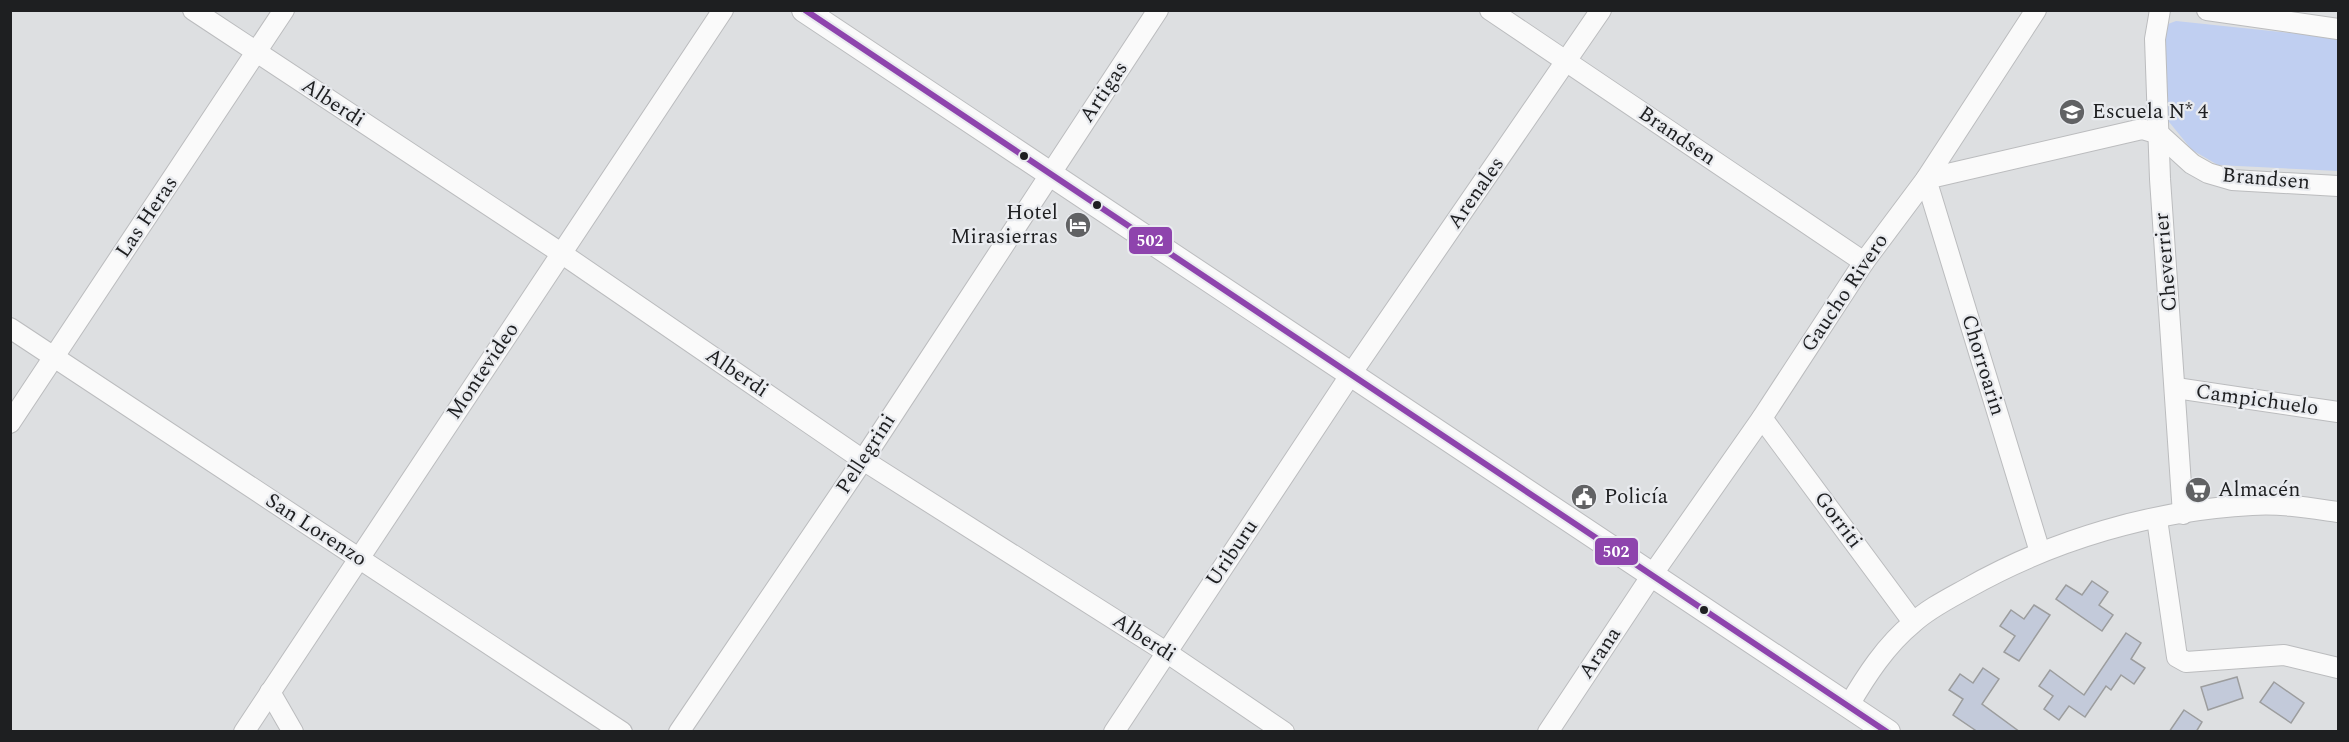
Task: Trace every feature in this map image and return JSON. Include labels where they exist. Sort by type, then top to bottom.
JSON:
[{"type":"main road","points":[[804,10],[1888,732]]},
{"type":"street","name":"Alberdi","points":[[193,10],[561,253],[863,460],[1166,652],[1284,732]]},
{"type":"street","name":"Las Heras","points":[[10,423],[284,10]]},
{"type":"street","name":"Montevideo","points":[[244,732],[723,10]]},
{"type":"street","name":"Artigas","points":[[1049,174],[1158,10]]},
{"type":"street","name":"Brandsen","points":[[1490,10],[1864,262]]},
{"type":"street","name":"Arenales","points":[[1351,374],[1601,10]]},
{"type":"street","name":"Gaucho Rivero","points":[[1652,574],[1762,418],[1864,262],[1926,179],[2036,10]]},
{"type":"street","name":"Cheverrier","points":[[2160,10],[2155,39],[2160,179],[2183,514]]},
{"type":"street","points":[[2207,10],[2338,29]]},
{"type":"street","points":[[1926,179],[2142,129],[2159,134]]},
{"type":"street","name":"Brandsen","points":[[2159,134],[2192,164],[2208,173],[2232,180],[2338,186]]},
{"type":"street","name":"Pellegrini","points":[[679,732],[863,460],[1049,174]]},
{"type":"street","name":"Chorroarin","points":[[1926,179],[2040,552]]},
{"type":"street","name":"San Lorenzo","points":[[10,328],[622,732]]},
{"type":"street","name":"Uriburu","points":[[1113,732],[1351,374]]},
{"type":"street","name":"Campichuelo","points":[[2176,388],[2338,412]]},
{"type":"street","name":"Gorriti","points":[[1762,418],[1913,622]]},
{"type":"street","points":[[1849,705],[1875,664],[1913,622],[1985,578],[2040,552],[2078,538],[2183,514],[2253,505],[2284,505],[2338,512]]},
{"type":"street","points":[[2157,519],[2177,657],[2186,662],[2284,655],[2338,668]]},
{"type":"street","name":"Arana","points":[[1548,732],[1652,574]]},
{"type":"street","points":[[270,692],[294,732]]},
{"type":"shaded area","points":[[2176,21],[2338,38],[2338,171],[2218,165],[2192,150],[2165,117],[2164,33],[2168,24]]},
{"type":"building","points":[[2092,581],[2108,592],[2099,605],[2113,615],[2102,631],[2056,599],[2066,585],[2082,595]]},
{"type":"building","points":[[2034,605],[2050,615],[2019,661],[2004,652],[2015,636],[2000,626],[2011,610],[2024,619]]},
{"type":"building","points":[[2126,633],[2141,643],[2131,659],[2145,668],[2134,684],[2121,675],[2111,690],[2106,686],[2085,717],[2069,706],[2059,720],[2044,709],[2053,696],[2039,686],[2050,670],[2084,695]]},
{"type":"building","points":[[1983,668],[1999,679],[1982,704],[2020,732],[1978,732],[1953,715],[1963,699],[1949,690],[1960,674],[1973,683]]},
{"type":"building","points":[[2237,677],[2243,698],[2208,710],[2201,687]]},
{"type":"building","points":[[2274,682],[2304,703],[2291,723],[2260,702]]},
{"type":"building","points":[[2184,710],[2202,722],[2196,732],[2169,732]]},
{"type":"transit line","name":"502","points":[[805,10],[1887,732]]},
{"type":"place","name":"Escuela N* 4","points":[[2072,112]]},
{"type":"place","name":"Hotel Mirasierras","points":[[1078,225]]},
{"type":"place","name":"Almacén","points":[[2198,490]]},
{"type":"place","name":"Policía","points":[[1584,497]]}]
